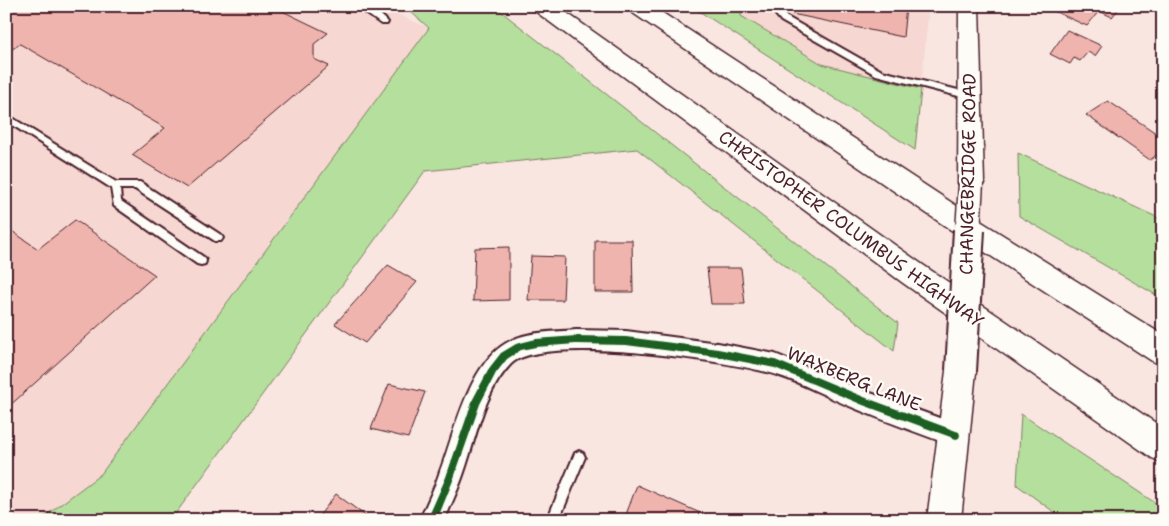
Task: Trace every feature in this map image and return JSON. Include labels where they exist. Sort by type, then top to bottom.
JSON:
[{"type":"main road","name":"CHRISTOPHER COLUMBUS HIGHWAY","points":[[542,6],[913,274],[1163,447]]},
{"type":"main road","points":[[636,6],[952,217],[1163,352]]},
{"type":"main road","name":"CHANGEBRIDGE ROAD","points":[[944,520],[956,435],[962,371],[971,183],[969,6]]},
{"type":"street","name":"WAXBERG LANE","points":[[432,520],[450,478],[476,402],[493,370],[504,356],[520,347],[536,343],[576,340],[626,341],[718,353],[775,364],[956,435]]},
{"type":"lane","points":[[360,6],[384,22]]},
{"type":"lane","points":[[777,6],[776,10],[784,19],[879,73],[970,96]]},
{"type":"lane","points":[[6,117],[115,186],[136,185],[218,238]]},
{"type":"lane","points":[[115,186],[117,203],[200,260]]},
{"type":"lane","points":[[553,520],[579,457]]},
{"type":"shaded area","points":[[6,6],[378,6],[429,28],[101,474],[40,520],[6,520]]},
{"type":"shaded area","points":[[741,6],[929,6],[921,89],[822,64],[741,16]]},
{"type":"green space","points":[[404,6],[494,6],[898,323],[894,351],[637,149],[425,171],[171,520],[40,520],[101,474],[429,28]]},
{"type":"green space","points":[[691,6],[741,6],[741,16],[822,64],[921,89],[915,150]]},
{"type":"green space","points":[[1018,153],[1163,220],[1163,299],[1019,216]]},
{"type":"green space","points":[[1021,414],[1163,508],[1163,520],[1065,520],[1017,485]]},
{"type":"building","points":[[6,6],[272,6],[328,33],[314,44],[314,59],[329,66],[187,188],[132,155],[165,128],[20,44],[6,53]]},
{"type":"building","points":[[794,6],[906,6],[903,37],[792,14]]},
{"type":"building","points":[[1048,6],[1121,6],[1112,17],[1099,11],[1087,26],[1047,8]]},
{"type":"building","points":[[1067,30],[1102,46],[1095,56],[1088,52],[1080,61],[1074,58],[1070,64],[1050,54]]},
{"type":"building","points":[[1108,101],[1156,133],[1162,151],[1150,160],[1086,115]]},
{"type":"building","points":[[75,220],[155,275],[6,409],[6,227],[38,249]]},
{"type":"building","points":[[595,240],[632,240],[633,292],[595,292]]},
{"type":"building","points":[[509,247],[509,300],[473,301],[475,248]]},
{"type":"building","points":[[531,256],[565,257],[563,300],[528,300]]},
{"type":"building","points":[[388,265],[417,282],[365,343],[335,324]]},
{"type":"building","points":[[707,268],[741,268],[745,304],[711,304]]},
{"type":"building","points":[[389,384],[425,392],[408,438],[371,429]]},
{"type":"building","points":[[637,485],[716,520],[624,520]]},
{"type":"building","points":[[336,494],[371,520],[316,520]]},
{"type":"cycle path","points":[[432,520],[450,478],[476,402],[493,370],[504,356],[519,347],[536,343],[576,340],[626,341],[718,353],[775,364],[863,401],[956,435]]}]
